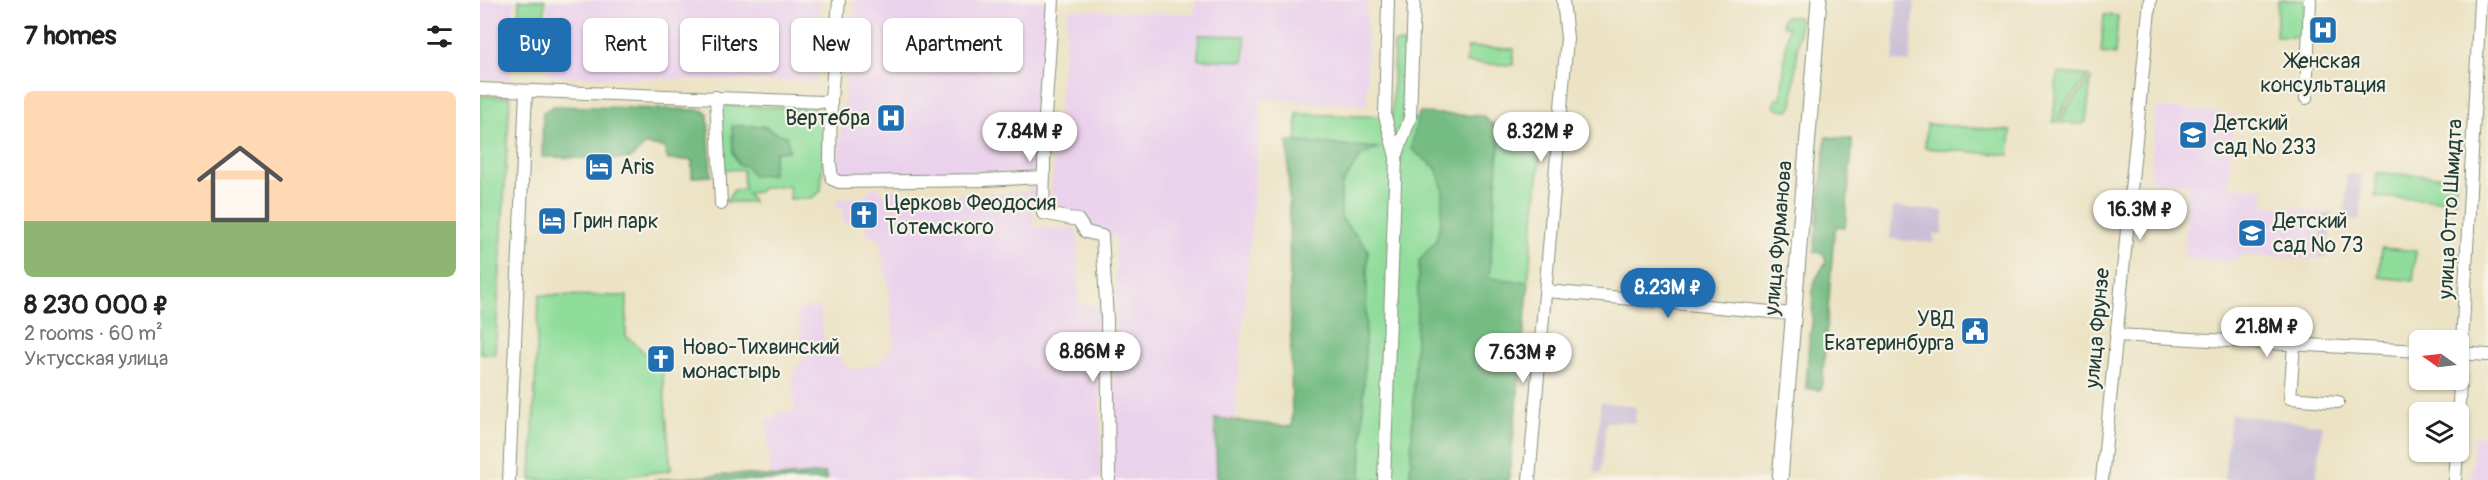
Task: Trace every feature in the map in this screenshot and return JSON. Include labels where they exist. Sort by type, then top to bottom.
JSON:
[{"type":"main road","name":"улица Фурманова","points":[[1780,480],[1819,0]]},
{"type":"street","points":[[838,0],[831,100],[830,176],[839,182],[1044,177]]},
{"type":"street","points":[[1053,0],[1043,213],[1078,220],[1086,232],[1102,236],[1105,284],[1108,480]]},
{"type":"street","points":[[1384,480],[1396,157],[1385,116],[1388,0]]},
{"type":"street","points":[[1529,480],[1567,38],[1563,0]]},
{"type":"street","name":"улица Фрунзе","points":[[2103,480],[2151,0]]},
{"type":"street","points":[[2306,98],[2310,0]]},
{"type":"street","name":"улица Отто Шмидта","points":[[2462,330],[2480,0]]},
{"type":"street","points":[[1396,157],[1410,118],[1414,1]]},
{"type":"street","points":[[480,89],[822,102],[831,100]]},
{"type":"street","points":[[509,480],[526,91]]},
{"type":"street","points":[[716,97],[721,204]]},
{"type":"street","points":[[1547,291],[1792,314]]},
{"type":"street","points":[[2116,335],[2409,350]]},
{"type":"street","points":[[2294,345],[2290,398],[2338,402]]},
{"type":"street","points":[[2469,354],[2488,355]]},
{"type":"street","points":[[2455,480],[2456,462]]},
{"type":"shaded area","points":[[480,0],[515,0],[514,18],[498,18],[498,72],[511,72],[511,80],[480,79]]},
{"type":"shaded area","points":[[548,0],[820,0],[819,18],[791,18],[791,72],[816,72],[816,82],[547,76],[547,72],[571,72],[571,18],[548,18]]},
{"type":"shaded area","points":[[855,0],[1050,0],[1041,173],[836,177],[847,72],[871,72],[871,18],[853,18]]},
{"type":"shaded area","points":[[1196,0],[1367,0],[1367,105],[1262,99],[1230,480],[1112,480],[1116,238],[1094,228],[1089,222],[1049,211],[1068,9],[1194,14]]},
{"type":"shaded area","points":[[1897,0],[1915,0],[1910,62],[1893,61]]},
{"type":"shaded area","points":[[2156,107],[2234,114],[2228,186],[2264,188],[2264,205],[2321,211],[2317,260],[2245,255],[2226,262],[2184,258],[2188,183],[2150,180]]},
{"type":"shaded area","points":[[2347,174],[2362,175],[2360,220],[2344,219]]},
{"type":"shaded area","points":[[874,187],[879,189],[883,195],[890,194],[890,189],[900,189],[900,196],[1027,192],[1030,187],[1034,187],[1038,194],[1033,198],[1034,228],[1077,228],[1079,305],[1099,305],[1101,480],[771,480],[766,419],[775,418],[775,414],[795,410],[792,375],[803,358],[797,310],[820,307],[825,345],[851,370],[878,364],[894,345],[888,286],[879,237],[868,237],[867,222],[843,223],[843,208],[836,208],[836,199],[866,197],[868,191]]},
{"type":"shaded area","points":[[1893,207],[1944,211],[1942,235],[1934,234],[1933,243],[1890,239]]},
{"type":"shaded area","points":[[2323,213],[2332,213],[2327,258],[2318,257]]},
{"type":"shaded area","points":[[1601,402],[1636,407],[1635,423],[1606,422],[1601,473],[1594,472]]},
{"type":"shaded area","points":[[2231,414],[2323,425],[2316,480],[2224,480]]},
{"type":"shaded area","points":[[2474,435],[2488,436],[2488,480],[2471,480]]},
{"type":"green space","points":[[519,0],[545,0],[544,18],[518,18]]},
{"type":"green space","points":[[2278,0],[2304,0],[2303,37],[2276,37]]},
{"type":"green space","points":[[2104,15],[2118,16],[2115,55],[2101,53]]},
{"type":"green space","points":[[1785,16],[1798,17],[1800,21],[1792,107],[1789,110],[1776,109],[1774,104],[1776,99],[1781,99],[1788,27],[1783,26],[1782,21]]},
{"type":"green space","points":[[1199,35],[1245,36],[1244,61],[1198,59]]},
{"type":"green space","points":[[1394,43],[1405,43],[1403,118],[1543,127],[1509,480],[1291,480],[1297,114],[1392,117]]},
{"type":"green space","points":[[1468,47],[1514,49],[1513,65],[1466,63]]},
{"type":"green space","points":[[2060,73],[2089,76],[2065,105],[2057,122],[2053,122],[2057,76]]},
{"type":"green space","points":[[2091,79],[2086,122],[2083,124],[2060,123],[2067,108]]},
{"type":"green space","points":[[480,96],[510,97],[495,354],[480,353]]},
{"type":"green space","points":[[724,105],[819,109],[825,118],[821,191],[812,198],[790,199],[789,186],[762,188],[759,192],[747,193],[753,202],[726,202],[734,190],[744,189],[743,170],[724,169],[721,110]]},
{"type":"green space","points":[[554,106],[703,110],[708,115],[711,176],[692,177],[692,160],[668,160],[664,147],[645,145],[630,159],[542,157],[543,112]]},
{"type":"green space","points":[[1419,113],[1484,116],[1500,133],[1489,278],[1529,282],[1509,480],[1410,480],[1419,261],[1436,241],[1441,220],[1443,189],[1436,168],[1411,149]]},
{"type":"green space","points":[[1927,124],[2011,131],[2009,155],[1925,148]]},
{"type":"green space","points":[[732,126],[764,126],[787,136],[789,151],[775,152],[772,174],[753,176],[746,166],[739,165],[733,153]]},
{"type":"green space","points":[[1826,137],[1852,139],[1852,148],[1845,228],[1836,227],[1834,233],[1820,390],[1806,388],[1813,284],[1826,262],[1823,253],[1814,252]]},
{"type":"green space","points":[[1288,141],[1378,148],[1361,156],[1341,186],[1341,218],[1368,249],[1361,480],[1217,480],[1215,418],[1292,427]]},
{"type":"green space","points":[[2377,173],[2456,177],[2455,201],[2375,197]]},
{"type":"green space","points":[[2382,248],[2416,251],[2413,281],[2379,277]]},
{"type":"green space","points":[[539,295],[627,296],[626,336],[662,367],[671,470],[614,478],[531,480]]},
{"type":"green space","points":[[825,473],[827,480],[654,480],[739,474],[781,477]]},
{"type":"place","name":"Женская консультация","points":[[2323,30]]},
{"type":"place","name":"Вертебра","points":[[891,118]]},
{"type":"place","name":"Детский сад № 233","points":[[2193,135]]},
{"type":"place","name":"Aris","points":[[599,167]]},
{"type":"place","name":"Церковь Феодосия Тотемского","points":[[864,215]]},
{"type":"place","name":"Грин парк","points":[[552,221]]},
{"type":"place","name":"Детский сад № 73","points":[[2252,233]]},
{"type":"place","name":"УВД Екатеринбурга","points":[[1975,331]]},
{"type":"place","name":"Ново-Тихвинский монастырь","points":[[661,359]]}]
